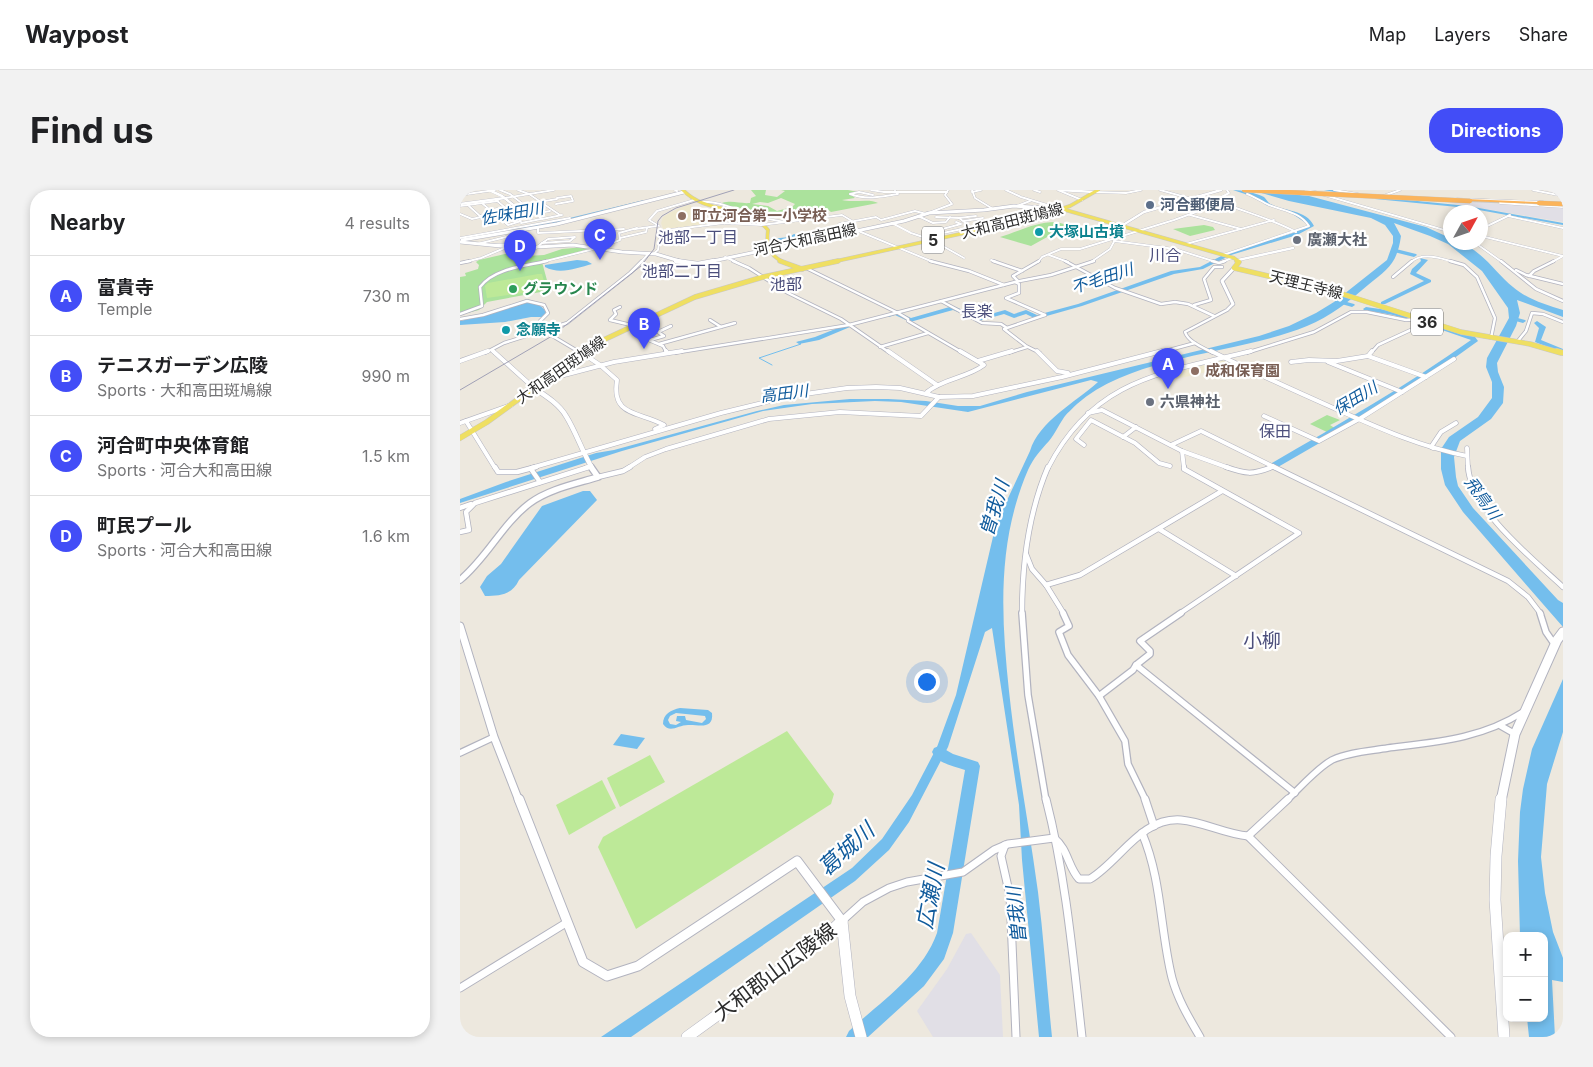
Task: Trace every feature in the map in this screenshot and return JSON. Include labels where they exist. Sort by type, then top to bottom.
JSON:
[{"type":"highway","points":[[1242,190],[1563,205]]},
{"type":"highway","points":[[1257,190],[1469,200]]},
{"type":"main road","points":[[460,240],[575,219],[684,191],[694,200],[746,214],[760,221],[768,230],[767,248],[778,258],[804,268]]},
{"type":"main road","name":"大和高田斑鳩線","points":[[460,438],[474,431],[605,338],[695,297],[763,277],[976,231],[1062,209],[1095,192]]},
{"type":"main road","name":"河合大和高田線","points":[[460,240],[475,244],[507,247],[536,248],[573,245],[651,254],[693,264],[939,212],[1017,206],[1062,209]]},
{"type":"main road","points":[[1062,209],[1227,256],[1238,260],[1234,268]]},
{"type":"main road","name":"天理王寺線","points":[[1234,268],[1333,291],[1461,332],[1563,353]]},
{"type":"main road","points":[[1504,1037],[1495,900],[1496,856],[1502,790],[1515,734],[1556,643],[1563,632]]},
{"type":"main road","name":"大和郡山広陵線","points":[[839,918],[855,1024],[861,1037]]},
{"type":"main road","name":"大和郡山広陵線","points":[[687,1037],[821,940],[839,918]]},
{"type":"street","points":[[490,190],[505,198],[527,216]]},
{"type":"street","points":[[460,194],[495,190]]},
{"type":"street","points":[[500,190],[514,197],[542,219]]},
{"type":"street","points":[[518,190],[524,192],[550,211],[575,219]]},
{"type":"street","points":[[524,192],[535,190]]},
{"type":"street","points":[[684,191],[691,190]]},
{"type":"street","points":[[871,190],[884,192],[947,191],[945,195],[952,204],[926,214],[915,211],[881,220],[876,217],[839,224],[936,263],[970,271],[1004,285]]},
{"type":"street","points":[[981,190],[972,191],[975,198],[993,209]]},
{"type":"street","points":[[1006,190],[1057,208]]},
{"type":"street","points":[[1010,192],[1015,190]]},
{"type":"street","points":[[1034,190],[1040,192]]},
{"type":"street","points":[[1059,190],[1135,194],[1141,190]]},
{"type":"street","points":[[1059,190],[1082,200]]},
{"type":"street","points":[[1160,190],[1214,204]]},
{"type":"street","points":[[1213,190],[1220,190]]},
{"type":"street","points":[[545,380],[601,365],[667,353],[849,325],[1004,285],[1051,275],[1079,267],[1103,255],[1110,249],[1123,225],[1144,212],[1220,190]]},
{"type":"street","points":[[1226,190],[1229,193],[1216,200],[1238,210],[1274,220],[1296,232]]},
{"type":"street","points":[[1242,190],[1252,193],[1242,196]]},
{"type":"street","points":[[1305,190],[1443,230]]},
{"type":"street","points":[[1383,196],[1400,190]]},
{"type":"street","points":[[1533,190],[1563,196]]},
{"type":"street","points":[[1318,193],[1339,191],[1383,196],[1482,199],[1540,203],[1550,206]]},
{"type":"street","points":[[873,195],[859,192],[850,194],[868,200],[898,194],[895,192]]},
{"type":"street","points":[[858,198],[884,192]]},
{"type":"street","points":[[461,205],[483,204],[527,194],[570,196],[572,203],[556,204]]},
{"type":"street","points":[[531,197],[555,194]]},
{"type":"street","points":[[534,200],[555,194]]},
{"type":"street","points":[[491,210],[538,202],[555,194]]},
{"type":"street","points":[[502,220],[550,211],[556,204],[555,194]]},
{"type":"street","points":[[1224,264],[1227,256],[1308,227],[1309,224],[1291,212],[1267,204],[1248,194]]},
{"type":"street","points":[[1482,199],[1486,200]]},
{"type":"street","points":[[461,205],[497,200]]},
{"type":"street","points":[[483,204],[508,225],[521,221],[497,200]]},
{"type":"street","points":[[551,335],[658,250],[661,231],[659,226],[649,220],[657,211],[694,200]]},
{"type":"street","points":[[1017,206],[1031,200]]},
{"type":"street","points":[[700,202],[711,201],[718,205],[740,209],[755,216],[784,222]]},
{"type":"street","points":[[1007,328],[1043,315],[1006,298],[1019,293],[1019,284],[1013,276],[1048,255],[1066,248],[1080,250],[1114,240],[1221,202]]},
{"type":"street","points":[[1500,203],[1563,205]]},
{"type":"street","points":[[469,206],[486,220]]},
{"type":"street","points":[[932,211],[939,212]]},
{"type":"street","points":[[460,213],[476,212]]},
{"type":"street","points":[[460,213],[472,219],[494,213]]},
{"type":"street","points":[[661,231],[724,223],[761,225],[842,214],[852,221]]},
{"type":"street","points":[[1190,214],[1242,230]]},
{"type":"street","points":[[521,223],[562,215]]},
{"type":"street","points":[[918,216],[933,223],[946,222],[950,217]]},
{"type":"street","points":[[936,217],[958,218],[976,216]]},
{"type":"street","points":[[1488,225],[1509,216],[1563,228]]},
{"type":"street","points":[[460,240],[570,218]]},
{"type":"street","points":[[958,218],[976,231]]},
{"type":"street","points":[[964,222],[983,218]]},
{"type":"street","points":[[1186,244],[1274,220]]},
{"type":"street","points":[[935,231],[961,224],[956,222]]},
{"type":"street","points":[[964,222],[973,222]]},
{"type":"street","points":[[892,223],[911,233],[932,240],[964,258]]},
{"type":"street","points":[[943,233],[981,225]]},
{"type":"street","points":[[538,227],[538,232],[542,233],[594,229],[610,231],[657,226]]},
{"type":"street","points":[[620,238],[619,233],[637,228]]},
{"type":"street","points":[[460,314],[482,306],[480,287],[495,275],[598,248],[620,240],[620,238],[646,232],[647,228]]},
{"type":"street","points":[[931,230],[954,236]]},
{"type":"street","points":[[475,244],[506,237]]},
{"type":"street","points":[[536,248],[541,243],[548,239],[575,237],[570,241],[541,243]]},
{"type":"street","points":[[1488,238],[1563,256]]},
{"type":"street","points":[[1114,240],[1175,249],[1224,264]]},
{"type":"street","points":[[486,245],[514,245],[522,241]]},
{"type":"street","points":[[790,243],[798,247]]},
{"type":"street","points":[[460,263],[481,258],[507,247]]},
{"type":"street","points":[[1238,260],[1293,248]]},
{"type":"street","points":[[1486,250],[1529,276],[1563,284]]},
{"type":"street","points":[[1048,255],[1079,267],[1100,281],[1161,304],[1194,305],[1211,300],[1203,279],[1204,274],[1214,267],[1224,264]]},
{"type":"street","points":[[1529,276],[1534,271],[1563,256]]},
{"type":"street","points":[[725,257],[849,325],[937,385]]},
{"type":"street","points":[[1393,277],[1414,259],[1420,257],[1439,257],[1469,268],[1477,277],[1494,318],[1492,323],[1494,331],[1491,338]]},
{"type":"street","points":[[991,260],[1023,271]]},
{"type":"street","points":[[1508,265],[1536,289],[1563,301]]},
{"type":"street","points":[[804,268],[897,313],[928,333],[978,360],[984,366],[964,376],[937,385],[927,392],[930,395]]},
{"type":"street","points":[[1234,268],[1222,282],[1232,298],[1233,304],[1227,310],[1186,331],[1187,338],[1247,370],[1415,444],[1465,456]]},
{"type":"street","points":[[460,320],[484,315],[527,301],[544,305],[548,311],[546,317],[540,320],[549,329]]},
{"type":"street","points":[[940,301],[982,324],[988,326],[1001,324],[1007,328]]},
{"type":"street","points":[[1194,305],[1214,316]]},
{"type":"street","points":[[620,307],[614,310],[616,314],[610,320],[631,325],[650,340],[665,348],[667,353]]},
{"type":"street","points":[[1082,1037],[1074,961],[1055,839],[1045,796],[1026,670],[1023,620],[1028,528],[1032,510],[1046,474],[1063,441],[1086,414],[1111,394],[1135,383],[1173,370],[1256,351],[1312,333],[1352,312],[1411,321],[1420,319]]},
{"type":"street","points":[[1516,342],[1526,331],[1532,313],[1543,314],[1563,322]]},
{"type":"street","points":[[710,320],[721,327]]},
{"type":"street","points":[[1368,356],[1378,345],[1428,322]]},
{"type":"street","points":[[460,360],[492,350],[504,343],[567,323]]},
{"type":"street","points":[[659,344],[735,323]]},
{"type":"street","points":[[650,340],[664,336],[658,332],[671,326]]},
{"type":"street","points":[[1007,328],[1004,329],[1027,347],[1041,353],[1057,371],[1062,373],[1090,370]]},
{"type":"street","points":[[544,331],[583,352],[617,380],[614,390],[622,408],[664,425],[634,438]]},
{"type":"street","points":[[880,347],[928,333]]},
{"type":"street","points":[[460,416],[463,422],[474,431],[498,472],[531,470],[760,402],[813,392],[876,387],[900,388],[938,397],[958,398],[984,395],[1196,344]]},
{"type":"street","points":[[978,360],[1027,347]]},
{"type":"street","points":[[492,350],[534,388],[552,400],[566,415],[583,454],[598,477]]},
{"type":"street","points":[[1291,362],[1326,361],[1368,356],[1426,377]]},
{"type":"street","points":[[1264,416],[1319,442],[1454,359]]},
{"type":"street","points":[[1326,361],[1402,392]]},
{"type":"street","points":[[1247,370],[1274,366]]},
{"type":"street","points":[[460,580],[477,566],[528,504],[539,497],[623,470],[645,457],[659,452],[769,419],[840,412],[921,416],[938,397]]},
{"type":"street","points":[[463,422],[511,405]]},
{"type":"street","points":[[1086,414],[1102,410],[1182,451],[1244,473],[1256,473],[1273,466]]},
{"type":"street","points":[[1084,445],[1076,439],[1091,420],[1140,447],[1156,462],[1170,466]]},
{"type":"street","points":[[1435,449],[1431,447],[1438,432],[1456,423]]},
{"type":"street","points":[[1123,437],[1136,427]]},
{"type":"street","points":[[1171,444],[1201,431],[1508,581],[1537,607],[1542,617],[1546,636],[1556,643]]},
{"type":"street","points":[[1467,448],[1465,456],[1469,476],[1475,492],[1486,510],[1523,550],[1563,587]]},
{"type":"street","points":[[1100,696],[1134,670],[1136,665],[1150,654],[1150,651],[1140,643],[1140,640],[1299,533],[1184,469],[1182,451]]},
{"type":"street","points":[[460,508],[591,465]]},
{"type":"street","points":[[531,470],[539,481]]},
{"type":"street","points":[[1046,585],[1080,575],[1222,491]]},
{"type":"street","points":[[460,532],[469,530],[466,512],[475,503]]},
{"type":"street","points":[[1159,529],[1236,576]]},
{"type":"street","points":[[1026,554],[1032,569],[1046,585],[1069,623],[1069,626],[1059,632],[1061,642],[1076,668],[1100,696],[1125,741],[1128,764],[1145,798],[1154,826]]},
{"type":"street","points":[[460,626],[494,737],[582,962],[606,976],[638,966],[797,861],[839,918],[891,887],[907,882],[944,877],[974,868],[994,850],[1005,845],[1055,839],[1065,848],[1072,874],[1079,879],[1090,879],[1142,833],[1154,826],[1179,820],[1228,834],[1248,836],[1451,1037]]},
{"type":"street","points":[[1136,665],[1295,793]]},
{"type":"street","points":[[1248,836],[1335,758],[1358,752],[1477,735],[1500,726],[1526,710]]},
{"type":"street","points":[[1500,726],[1507,728],[1515,734]]},
{"type":"street","points":[[460,753],[494,737]]},
{"type":"street","points":[[1142,833],[1152,856],[1172,976],[1178,997],[1200,1037]]},
{"type":"street","points":[[1005,845],[1001,856],[1010,896],[1016,1037]]},
{"type":"street","points":[[460,988],[566,923]]},
{"type":"shaded area","points":[[1454,201],[1563,208],[1563,222],[1488,209],[1488,205],[1450,203]]},
{"type":"shaded area","name":"町立河合第一小学校","points":[[689,204],[701,214],[698,215],[699,217],[721,223],[663,229],[661,223],[663,217]]},
{"type":"shaded area","name":"成和保育園","points":[[1222,360],[1231,363],[1217,366],[1220,369],[1176,379],[1170,374]]},
{"type":"shaded area","points":[[971,933],[1000,975],[1003,1037],[933,1037],[917,1011],[947,969],[966,934]]},
{"type":"green space","points":[[751,190],[766,190],[765,195],[777,197],[785,191],[781,190],[848,190],[858,192],[850,194],[855,198],[842,200],[878,203],[831,212],[827,209],[807,211],[807,217],[792,218],[783,214],[766,216],[737,207],[723,205],[722,203],[750,203],[751,198],[756,196]],"holes":[[[781,198],[795,204],[792,207],[777,211],[768,206],[752,204],[768,203]]]},
{"type":"green space","points":[[1056,222],[1072,229],[1049,236],[1031,246],[1000,237],[1034,225]]},
{"type":"green space","points":[[1204,225],[1213,227],[1215,230],[1190,236],[1173,229]]},
{"type":"green space","points":[[592,248],[542,262],[548,284],[554,286],[546,289],[546,291],[487,302],[479,310],[460,315],[460,277],[466,276],[465,273],[478,269],[479,265],[476,262],[479,260],[518,251],[530,253],[526,256],[544,255],[562,249]]},
{"type":"green space","name":"グラウンド","points":[[542,274],[545,285],[538,291],[487,298],[485,286],[488,283]]},
{"type":"green space","points":[[1327,415],[1340,420],[1330,425],[1336,429],[1329,433],[1310,424]]},
{"type":"green space","points":[[787,731],[834,794],[831,804],[636,929],[598,847],[603,837]]},
{"type":"green space","points":[[650,755],[665,782],[620,807],[607,778]]},
{"type":"green space","points":[[602,780],[616,808],[569,835],[556,805]]},
{"type":"water","points":[[1251,190],[1309,196],[1426,227],[1443,235],[1443,242],[1394,223],[1401,236],[1394,260],[1381,275],[1354,297],[1315,322],[1279,336],[1156,365],[1100,387],[1066,415],[1035,458],[1028,470],[1018,497],[1006,552],[1003,607],[1004,635],[1012,716],[1038,892],[1052,1037],[1039,1037],[1022,860],[1019,805],[992,628],[985,632],[948,747],[909,822],[889,850],[855,881],[631,1037],[601,1037],[852,868],[882,839],[912,795],[937,747],[956,695],[996,524],[1035,440],[1050,421],[1098,382],[1091,380],[968,412],[901,402],[875,401],[812,404],[763,411],[622,451],[460,503],[460,499],[596,453],[614,450],[784,405],[850,399],[888,399],[926,401],[958,406],[980,406],[1027,392],[1259,336],[1289,326],[1334,302],[1387,260],[1393,243],[1393,236],[1385,225],[1371,218],[1289,201]]},
{"type":"water","points":[[829,231],[832,234],[771,246],[770,243],[771,239],[789,237],[794,234],[803,236]]},
{"type":"water","points":[[1456,250],[1473,250],[1518,291],[1543,304],[1563,310],[1563,317],[1517,300],[1520,313],[1516,326],[1497,363],[1498,372],[1504,387],[1503,403],[1491,419],[1460,441],[1454,457],[1458,486],[1473,508],[1558,600],[1563,603],[1563,627],[1463,512],[1445,485],[1441,469],[1441,449],[1449,437],[1478,417],[1492,398],[1492,382],[1486,367],[1487,358],[1509,318],[1508,308],[1482,271]]},
{"type":"water","points":[[577,260],[587,261],[592,264],[563,271],[545,267],[545,265]]},
{"type":"water","points":[[527,302],[542,307],[546,312],[543,317],[460,325],[460,321]]},
{"type":"water","points":[[583,491],[590,491],[597,500],[519,580],[513,589],[501,595],[485,596],[480,587],[487,576],[501,564],[542,506]]},
{"type":"water","points":[[1563,679],[1563,732],[1547,784],[1541,857],[1545,893],[1553,932],[1563,958],[1563,982],[1552,980],[1555,1037],[1529,1037],[1527,1022],[1548,1022],[1548,932],[1520,932],[1518,861],[1520,812],[1532,749]]},
{"type":"water","points":[[680,708],[708,710],[712,713],[712,719],[708,724],[704,725],[684,725],[671,729],[666,727],[663,724],[664,718],[671,711]],"holes":[[[676,713],[705,716],[706,719],[702,723],[686,720],[685,716],[677,716],[676,721],[681,722],[676,725],[670,724],[668,720],[670,716]]]},
{"type":"water","points":[[621,734],[645,738],[637,749],[613,745]]},
{"type":"waterway","name":"不毛田川","points":[[889,315],[896,313],[910,320],[953,308],[979,319],[1005,312],[1014,316],[1026,312],[1036,317],[1080,305],[1173,272],[1201,268],[1229,254],[1295,234],[1312,226],[1310,222],[1293,212],[1268,204],[1262,198],[1235,190]]},
{"type":"waterway","points":[[1326,190],[1356,195]]},
{"type":"waterway","points":[[1377,198],[1468,207],[1563,224]]},
{"type":"waterway","name":"佐味田川","points":[[503,230],[549,224],[644,201]]},
{"type":"waterway","name":"保田川","points":[[1396,251],[1414,255]]},
{"type":"waterway","name":"保田川","points":[[1383,303],[1429,281],[1413,274],[1414,270],[1425,260],[1422,259]]},
{"type":"waterway","name":"保田川","points":[[1340,302],[1352,305]]},
{"type":"waterway","name":"保田川","points":[[1366,309],[1394,313],[1414,319]]},
{"type":"waterway","points":[[1514,319],[1523,321]]},
{"type":"waterway","name":"保田川","points":[[1421,321],[1470,337]]},
{"type":"waterway","points":[[1537,323],[1543,327],[1537,341],[1563,351]]},
{"type":"waterway","name":"不毛田川","points":[[799,342],[817,339],[848,326]]},
{"type":"waterway","name":"保田川","points":[[1454,356],[1475,341],[1473,338]]},
{"type":"waterway","points":[[772,365],[759,358],[801,344],[799,342]]},
{"type":"waterway","name":"保田川","points":[[1275,465],[1358,417],[1451,358]]},
{"type":"waterway","name":"広瀬川","points":[[855,1037],[918,980],[938,953],[945,933],[973,766],[949,759],[939,752]]},
{"type":"railway","points":[[460,390],[552,336],[641,266],[654,249],[658,221],[662,216],[676,208],[734,190]]},
{"type":"place","name":"河合郵便局","points":[[1150,205]]},
{"type":"place","name":"町立河合第一小学校","points":[[682,216]]},
{"type":"place","name":"大塚山古墳","points":[[1039,232]]},
{"type":"place","name":"廣瀬大社","points":[[1297,240]]},
{"type":"place","name":"河合町中央体育館","points":[[600,260]]},
{"type":"place","name":"町民プール","points":[[520,271]]},
{"type":"place","name":"グラウンド","points":[[513,289]]},
{"type":"place","name":"念願寺","points":[[506,330]]},
{"type":"place","name":"テニスガーデン広陵","points":[[644,349]]},
{"type":"place","name":"成和保育園","points":[[1195,371]]},
{"type":"place","name":"富貴寺","points":[[1168,389]]},
{"type":"place","name":"六県神社","points":[[1150,402]]},
{"type":"district","name":"池部一丁目","points":[[698,237]]},
{"type":"district","name":"川合","points":[[1165,255]]},
{"type":"district","name":"池部二丁目","points":[[682,271]]},
{"type":"district","name":"池部","points":[[786,284]]},
{"type":"district","name":"長楽","points":[[977,311]]},
{"type":"district","name":"保田","points":[[1275,431]]},
{"type":"district","name":"小柳","points":[[1262,640]]},
{"type":"water label","name":"高田川","points":[[784,393]]},
{"type":"water label","name":"飛鳥川","points":[[1483,498]]},
{"type":"water label","name":"曽我川","points":[[994,508]]},
{"type":"water label","name":"葛城川","points":[[846,849]]},
{"type":"water label","name":"曽我川","points":[[1016,915]]}]
